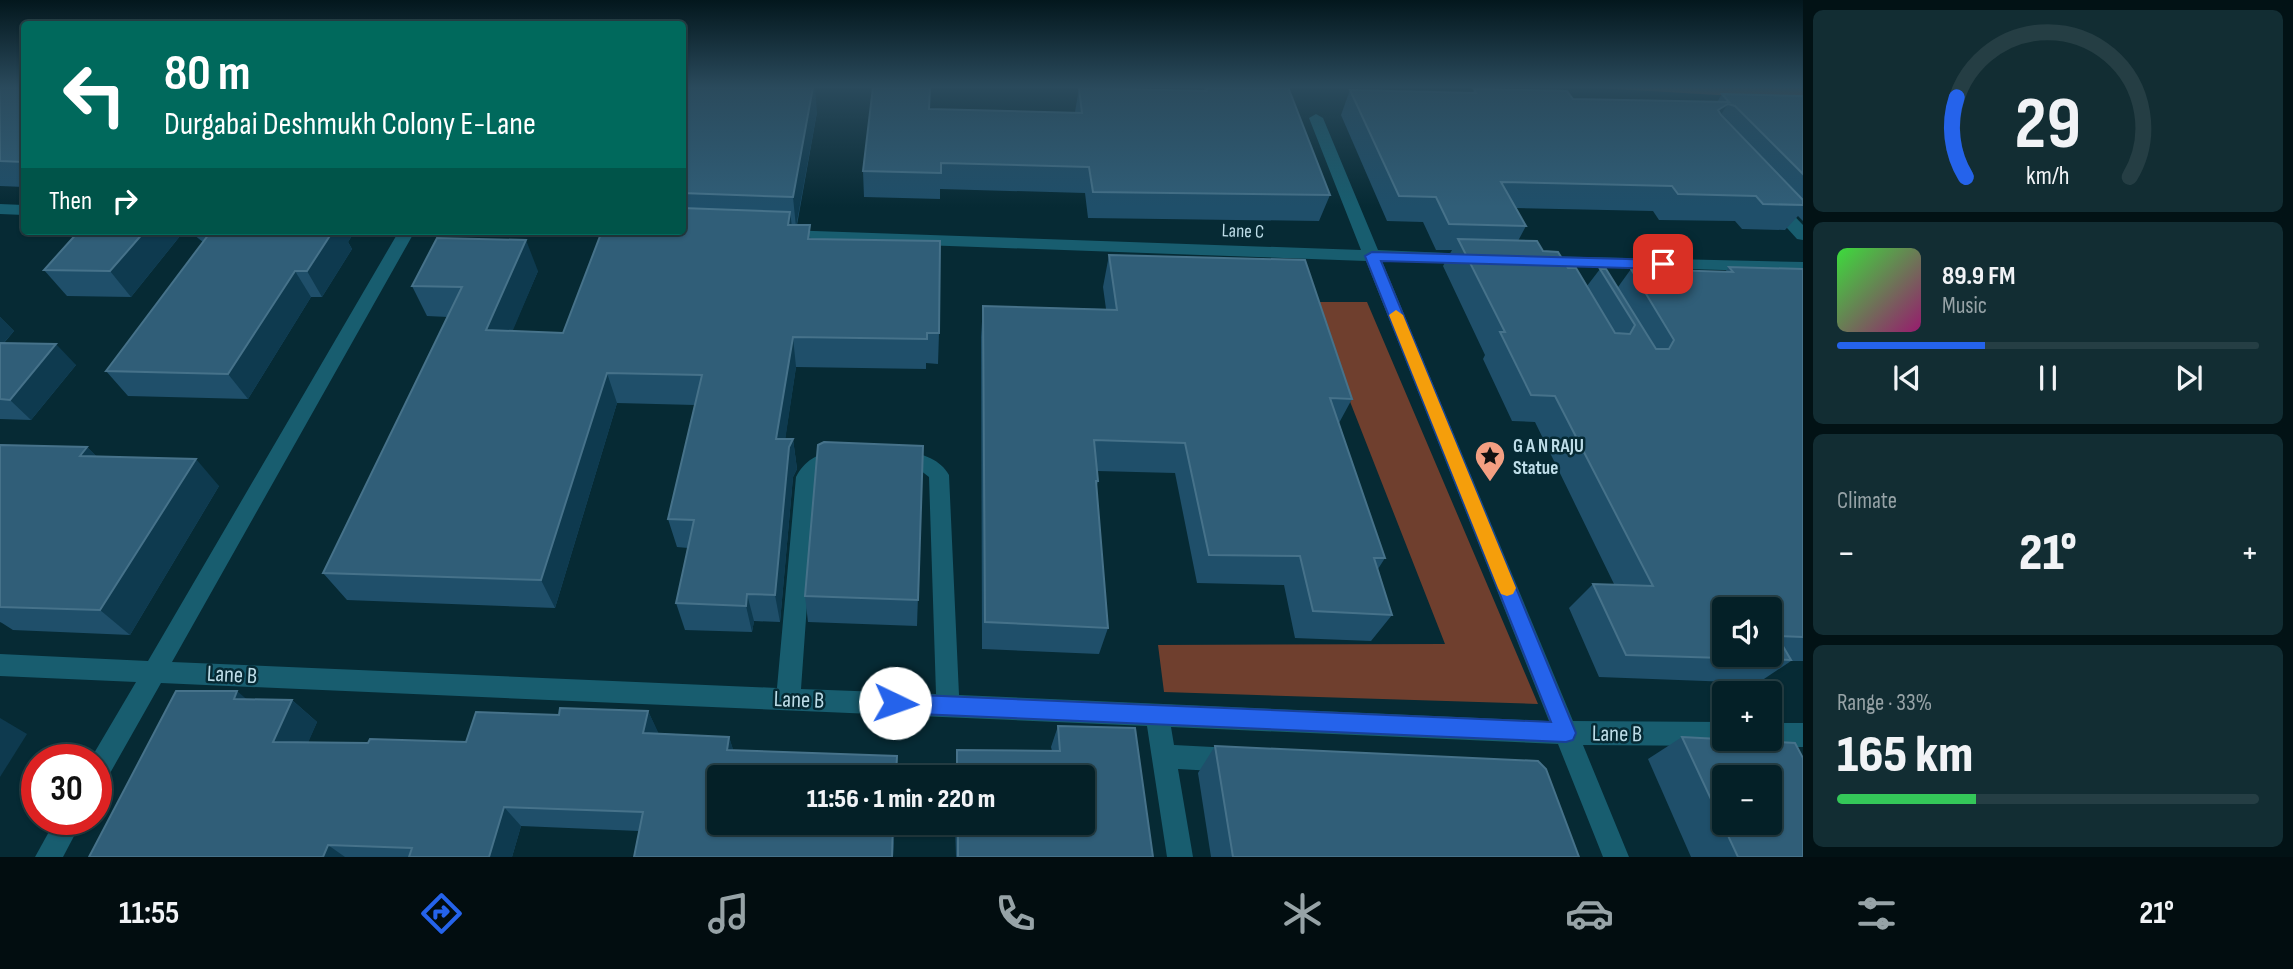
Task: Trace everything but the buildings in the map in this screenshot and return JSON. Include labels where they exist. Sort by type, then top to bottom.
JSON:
[{"type":"street","points":[[1320,127],[1616,857]]},
{"type":"street","points":[[1766,195],[1803,235]]},
{"type":"street","name":"Lane C","points":[[765,234],[1494,260]]},
{"type":"street","points":[[112,745],[405,235]]},
{"type":"street","points":[[1522,261],[1584,269],[1803,267]]},
{"type":"street","points":[[788,699],[806,477],[813,466],[824,460],[922,462],[933,467],[939,475],[948,706]]},
{"type":"street","name":"Lane B","points":[[0,665],[1566,733],[1712,734]]},
{"type":"street","points":[[1157,714],[1180,857]]},
{"type":"street","points":[[1782,735],[1803,735]]},
{"type":"street","points":[[1164,756],[1261,761]]},
{"type":"street","points":[[48,857],[61,835]]},
{"type":"shaded area","points":[[1311,302],[1367,302],[1538,704],[1164,692],[1158,645],[1445,644]]},
{"type":"slow traffic","points":[[1396,315],[1507,588]]},
{"type":"place","name":"G A N RAJU Statue","points":[[1490,483]]},
{"type":"route","points":[[895,703],[1566,733],[1372,256],[1663,264]]}]
